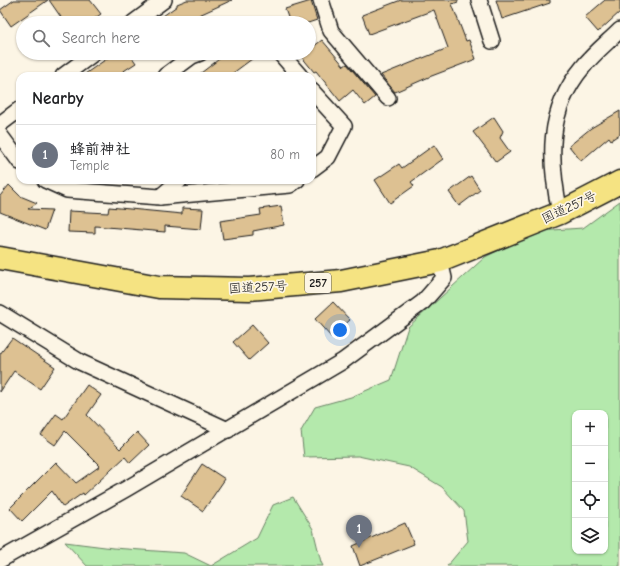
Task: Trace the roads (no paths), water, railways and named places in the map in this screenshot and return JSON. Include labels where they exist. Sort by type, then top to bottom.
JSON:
[{"type":"highway","name":"国道257号","points":[[0,258],[159,287],[249,289],[341,281],[440,261],[560,213],[620,182]]},
{"type":"street","points":[[143,16],[164,0]]},
{"type":"street","points":[[321,0],[331,31],[388,98]]},
{"type":"street","points":[[479,0],[492,41]]},
{"type":"street","points":[[560,213],[554,186],[551,146],[556,117],[568,89],[583,67],[620,30]]},
{"type":"street","points":[[68,72],[85,60]]},
{"type":"street","points":[[170,72],[187,60]]},
{"type":"street","points":[[286,60],[297,72]]},
{"type":"street","points":[[316,166],[328,157],[344,126],[318,108]]},
{"type":"street","points":[[0,124],[16,112]]},
{"type":"street","points":[[0,135],[16,157]]},
{"type":"street","points":[[54,184],[67,190],[160,197],[291,184]]},
{"type":"street","points":[[160,197],[175,184]]},
{"type":"street","points":[[0,560],[228,430],[343,361],[423,302],[444,278],[440,261]]},
{"type":"street","points":[[0,313],[80,362],[228,430]]},
{"type":"place","name":"蜂前神社","points":[[359,548]]}]
